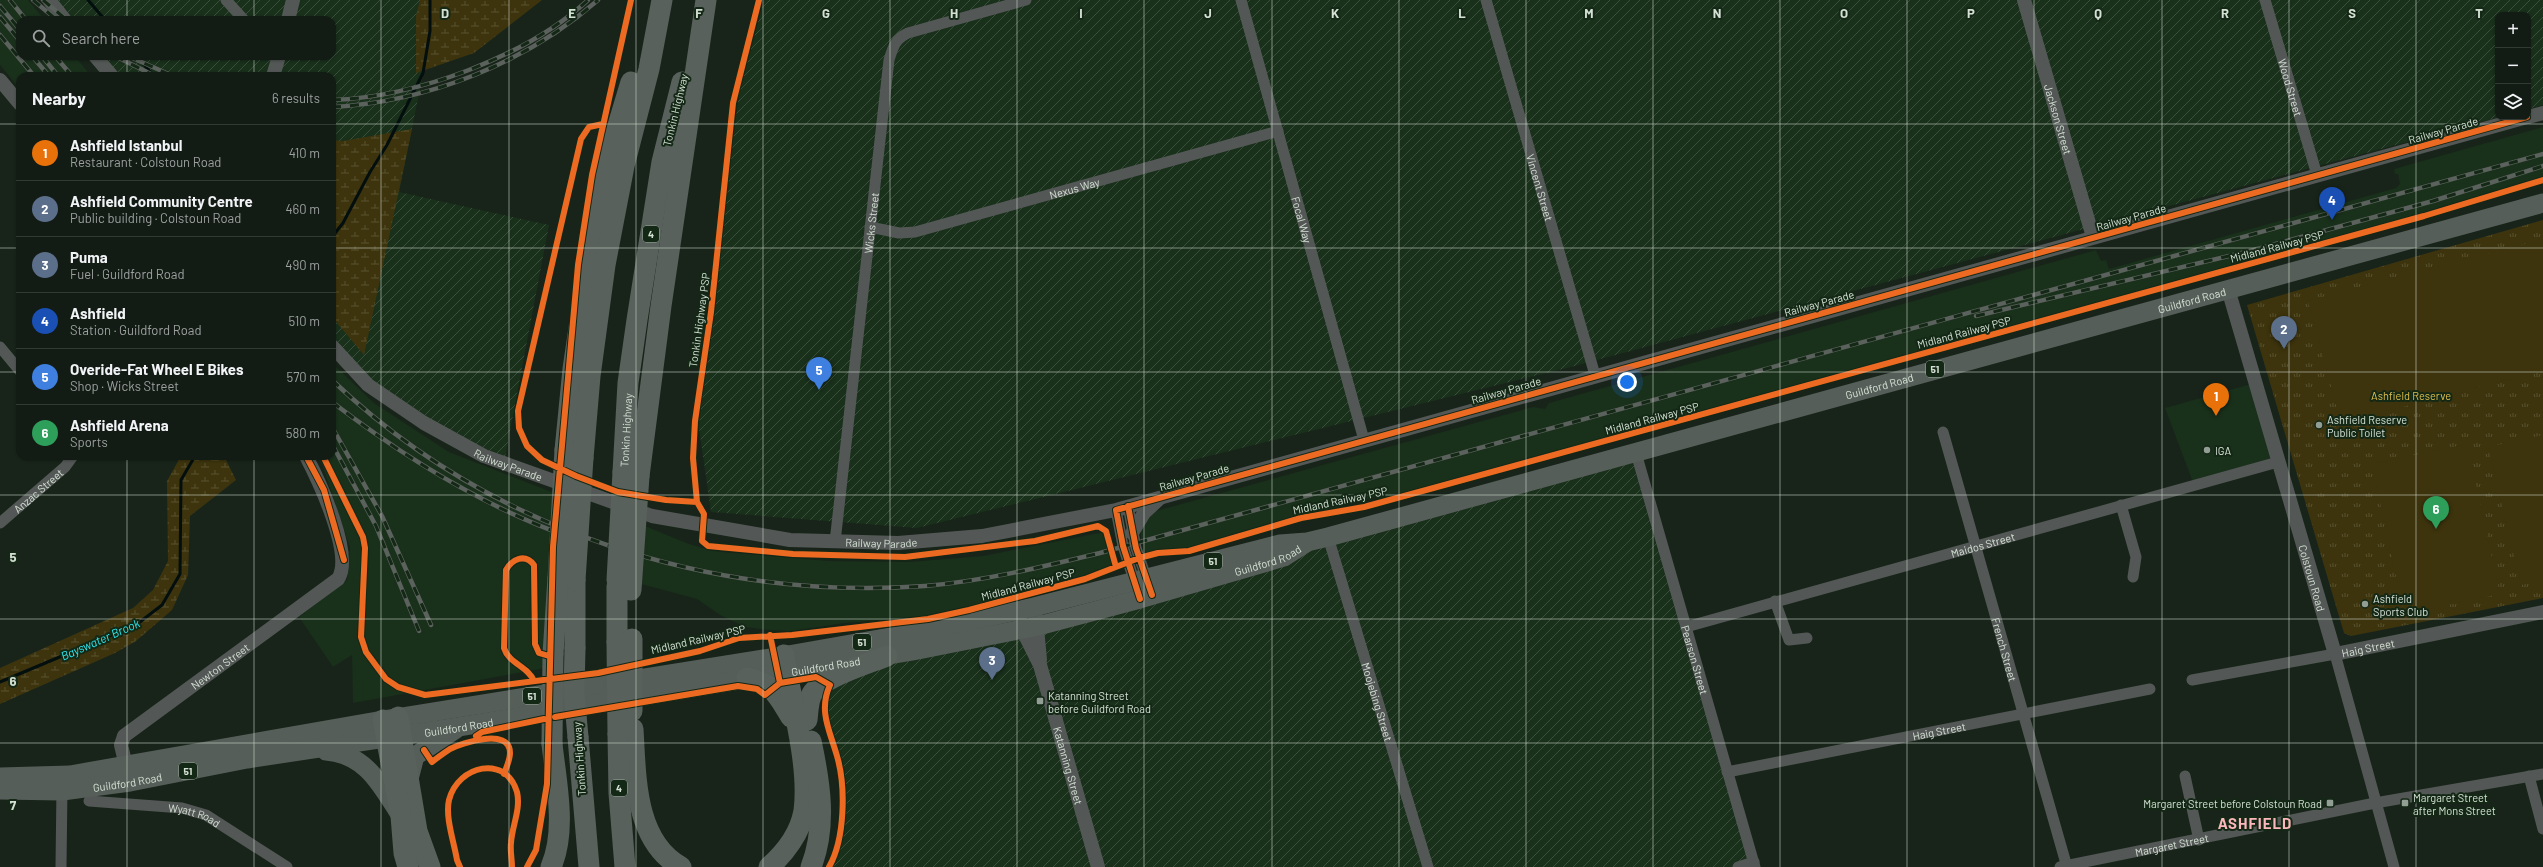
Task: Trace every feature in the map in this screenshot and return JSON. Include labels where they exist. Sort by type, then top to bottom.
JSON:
[{"type":"highway","points":[[574,454],[574,361],[600,184],[656,0]]},
{"type":"highway","name":"Tonkin Highway","points":[[589,867],[582,806],[574,693],[575,648],[567,579],[574,454],[590,376],[605,266],[624,166],[650,69],[662,0]]},
{"type":"highway","name":"Tonkin Highway","points":[[625,867],[619,793],[625,731],[624,588],[631,474],[628,383],[661,170],[702,0]]},
{"type":"highway","points":[[631,474],[661,306],[706,0]]},
{"type":"highway","name":"Guildford Road","points":[[0,790],[62,783],[128,773],[393,727],[791,663],[1026,609],[1143,589],[1284,557],[1307,542],[2543,203]]},
{"type":"highway","points":[[551,867],[556,857],[559,825],[552,744],[553,654],[567,579]]},
{"type":"highway","name":"Guildford Road","points":[[128,773],[306,750],[393,727],[458,727],[747,678],[791,663],[887,656],[1030,628],[1143,589]]},
{"type":"highway","points":[[769,867],[787,849],[798,830],[804,811],[803,724],[811,695],[816,688],[826,681],[887,656]]},
{"type":"highway","points":[[791,663],[803,724],[819,780],[821,805],[820,830],[811,867]]},
{"type":"highway","points":[[747,678],[763,682],[772,689],[803,724]]},
{"type":"highway","points":[[393,727],[409,784],[417,830],[430,867]]},
{"type":"highway","points":[[393,727],[404,853],[408,867]]},
{"type":"highway","points":[[409,784],[411,763],[415,756],[458,727]]},
{"type":"highway","points":[[625,731],[640,802],[648,830],[662,851],[681,867]]},
{"type":"highway","points":[[306,750],[343,753],[362,763],[380,781],[401,816]]},
{"type":"highway","name":"Guildford Road","points":[[0,777],[62,783]]},
{"type":"highway","name":"Tonkin Highway","points":[[578,867],[576,853],[582,806]]},
{"type":"street","points":[[49,0],[62,16]]},
{"type":"street","points":[[226,0],[240,16]]},
{"type":"street","points":[[289,16],[292,0]]},
{"type":"street","name":"Wicks Street","points":[[835,542],[889,60],[898,38],[1026,0]]},
{"type":"street","name":"Focal Way","points":[[1241,0],[1364,440]]},
{"type":"street","name":"Vincent Street","points":[[1486,0],[1595,375]]},
{"type":"street","name":"Jackson Street","points":[[2024,0],[2093,238]]},
{"type":"street","name":"Wood Street","points":[[2265,0],[2316,176]]},
{"type":"street","points":[[98,60],[109,72]]},
{"type":"street","points":[[274,72],[277,60]]},
{"type":"street","points":[[0,80],[16,99]]},
{"type":"street","name":"Railway Parade","points":[[2531,116],[2543,113]]},
{"type":"street","name":"Railway Parade","points":[[336,350],[368,385],[424,423],[484,456],[652,516],[790,540],[898,543],[968,537],[1122,508],[1163,497],[1595,375],[2517,120]]},
{"type":"street","name":"Nexus Way","points":[[870,227],[899,233],[915,232],[1278,131]]},
{"type":"street","name":"Colstoun Road","points":[[2228,289],[2335,654],[2375,803],[2394,867]]},
{"type":"street","points":[[0,347],[16,366]]},
{"type":"street","name":"French Street","points":[[1943,432],[2065,867]]},
{"type":"street","name":"Pearson Street","points":[[1636,453],[1755,865]]},
{"type":"street","name":"Anzac Street","points":[[0,523],[65,467],[69,460]]},
{"type":"street","name":"Newton Street","points":[[128,773],[121,745],[124,736],[338,580],[343,573],[344,560],[324,490],[308,460]]},
{"type":"street","name":"Maidos Street","points":[[1686,626],[2278,462]]},
{"type":"street","points":[[1132,532],[1144,513],[1163,497]]},
{"type":"street","points":[[2122,505],[2136,557],[2133,577]]},
{"type":"street","points":[[1122,508],[1132,532],[1143,589]]},
{"type":"street","points":[[1122,508],[1123,546],[1143,589]]},
{"type":"street","name":"Moojebing Street","points":[[1328,537],[1426,867]]},
{"type":"street","points":[[1775,601],[1789,640],[1807,638]]},
{"type":"street","name":"Katanning Street","points":[[1026,609],[1040,665],[1098,867]]},
{"type":"street","name":"Haig Street","points":[[2192,680],[2335,654],[2543,612]]},
{"type":"street","name":"Haig Street","points":[[1727,772],[2150,689]]},
{"type":"street","name":"Margaret Street","points":[[2065,867],[2375,803],[2543,774]]},
{"type":"street","points":[[2185,776],[2199,840]]},
{"type":"street","points":[[2529,776],[2543,829]]},
{"type":"street","points":[[61,867],[62,783]]},
{"type":"street","name":"Wyatt Road","points":[[89,801],[182,808],[206,815],[287,867]]},
{"type":"street","points":[[1738,867],[1755,865]]},
{"type":"shaded area","points":[[0,0],[28,0],[42,16],[16,16],[16,60],[78,60],[88,72],[16,72],[16,84],[0,65]]},
{"type":"shaded area","points":[[53,0],[438,0],[399,192],[549,225],[504,463],[372,389],[336,350],[336,72],[111,72],[101,60],[336,60],[336,16],[66,16]]},
{"type":"shaded area","points":[[764,0],[2543,0],[2543,105],[2531,108],[2531,12],[2495,12],[2495,118],[1571,367],[917,528],[711,512],[699,428],[703,370],[739,94]]},
{"type":"shaded area","points":[[2543,127],[2543,177],[2432,211],[2005,328],[2004,323],[1984,328],[1986,334],[1380,501],[1378,496],[1188,549],[1146,554],[1141,539],[1141,526],[1156,511],[1533,407],[1545,409],[1549,403],[2096,250],[2101,261],[2106,260],[2109,269],[2396,188],[2400,184],[2398,174],[2395,174],[2394,169]]},
{"type":"shaded area","points":[[336,367],[374,403],[449,452],[567,498],[556,666],[353,703],[352,655],[333,667],[299,617],[347,580],[350,547],[322,464],[319,460],[336,460]]},
{"type":"shaded area","points":[[2255,383],[2278,462],[2194,485],[2165,408]]},
{"type":"shaded area","points":[[1636,453],[1754,862],[1738,867],[829,867],[841,834],[842,799],[837,757],[824,717],[826,693],[830,685],[913,651]]},
{"type":"shaded area","points":[[645,526],[689,544],[713,551],[829,561],[909,562],[983,556],[1104,532],[1114,565],[1094,573],[1007,593],[1007,596],[986,602],[924,616],[845,623],[790,631],[769,630],[745,627],[720,615],[697,599],[641,584]]},
{"type":"green space","points":[[420,0],[542,0],[474,53],[416,73],[416,16]]},
{"type":"green space","points":[[412,129],[364,355],[336,322],[336,140],[343,141]]},
{"type":"green space","name":"Ashfield Reserve","points":[[2543,220],[2543,598],[2351,636],[2344,633],[2247,305]]},
{"type":"green space","points":[[2543,239],[2543,370],[2341,423],[2308,301]]},
{"type":"green space","points":[[2543,435],[2543,580],[2521,585],[2488,447]]},
{"type":"green space","points":[[2467,444],[2500,594],[2404,614],[2372,464]]},
{"type":"green space","points":[[179,460],[226,460],[236,480],[190,516],[188,575],[172,610],[136,641],[115,653],[0,704],[0,668],[133,608],[153,590],[168,561],[167,481]]},
{"type":"waterway","points":[[88,0],[102,16]]},
{"type":"waterway","points":[[336,232],[343,223],[370,172],[387,145],[423,73],[430,31],[430,0]]},
{"type":"waterway","points":[[140,60],[150,72]]},
{"type":"waterway","name":"Bayswater Brook","points":[[0,682],[136,625],[162,605],[180,574],[181,480],[193,460]]},
{"type":"railway","points":[[10,0],[23,16]]},
{"type":"railway","points":[[33,0],[52,16]]},
{"type":"railway","points":[[43,0],[62,16]]},
{"type":"railway","points":[[336,100],[365,97],[399,91],[434,82],[468,70],[502,56],[534,39],[563,21],[588,0]]},
{"type":"railway","points":[[336,107],[368,104],[404,97],[439,88],[474,75],[508,60],[540,43],[598,0]]},
{"type":"railway","points":[[0,6],[16,25]]},
{"type":"railway","points":[[0,17],[16,36]]},
{"type":"railway","points":[[0,35],[16,54]]},
{"type":"railway","points":[[21,60],[31,72]]},
{"type":"railway","points":[[35,60],[46,72]]},
{"type":"railway","points":[[45,60],[55,72]]},
{"type":"railway","points":[[58,60],[69,72]]},
{"type":"railway","points":[[123,60],[147,72]]},
{"type":"railway","points":[[137,60],[164,72]]},
{"type":"railway","points":[[336,383],[394,433],[461,478],[532,515],[607,545],[684,567],[764,581],[844,588],[947,584],[991,577],[1100,553],[2543,154]]},
{"type":"railway","points":[[1976,316],[2250,251],[2433,201],[2543,166]]},
{"type":"railway","points":[[336,405],[416,461],[474,495],[535,524],[567,536]]},
{"type":"railway","points":[[336,434],[382,516],[431,625]]},
{"type":"railway","points":[[336,451],[376,526],[419,631]]},
{"type":"cycle path","points":[[527,867],[536,850],[547,784],[553,547],[578,265],[592,175],[631,0]]},
{"type":"cycle path","name":"Tonkin Highway PSP","points":[[697,502],[693,458],[695,421],[711,312],[733,103],[759,0]]},
{"type":"cycle path","points":[[1140,599],[1123,546],[1116,510],[2516,120]]},
{"type":"cycle path","points":[[603,124],[589,127],[581,139],[518,411],[519,428],[527,446],[542,460],[576,476],[618,492],[666,500],[697,502],[704,514],[702,541],[708,546],[793,554],[905,557],[1035,541],[1098,526],[1106,531],[1116,567]]},
{"type":"cycle path","name":"Midland Railway PSP","points":[[325,460],[363,537],[365,548],[361,637],[366,652],[386,679],[398,687],[425,695],[598,673],[700,651],[739,638],[792,635],[928,619],[969,610],[1085,579],[1139,558],[1158,553],[1189,551],[1301,518],[1364,507],[2424,216],[2543,180]]},
{"type":"cycle path","points":[[308,460],[324,490],[344,560]]},
{"type":"cycle path","points":[[1128,506],[1136,548],[1152,595]]},
{"type":"cycle path","points":[[534,681],[527,672],[510,658],[504,648],[506,570],[515,560],[523,558],[527,559],[534,565],[535,644],[539,653],[549,656]]},
{"type":"cycle path","points":[[770,635],[780,683],[816,677],[830,685],[825,704],[826,721],[840,769],[843,797],[841,828],[838,842],[829,867]]},
{"type":"cycle path","points":[[555,717],[738,686],[757,689],[765,695],[780,683]]},
{"type":"cycle path","points":[[476,736],[482,732],[544,719]]},
{"type":"cycle path","points":[[424,750],[432,762],[450,749],[464,743],[484,739],[502,741],[508,745],[510,753],[509,761],[504,774]]},
{"type":"cycle path","points":[[460,867],[457,860],[449,822],[449,800],[454,788],[462,779],[472,772],[482,769],[493,769],[503,772],[511,780],[517,792],[518,805],[511,846],[512,867]]},
{"type":"place","name":"Ashfield","points":[[2332,220]]},
{"type":"place","name":"Ashfield Community Centre","points":[[2284,349]]},
{"type":"place","name":"Overide-Fat Wheel E Bikes","points":[[819,390]]},
{"type":"place","name":"Ashfield Istanbul","points":[[2216,416]]},
{"type":"place","name":"Ashfield Reserve Public Toilet","points":[[2319,425]]},
{"type":"place","name":"IGA","points":[[2207,450]]},
{"type":"place","name":"Ashfield Arena","points":[[2436,529]]},
{"type":"place","name":"Ashfield Sports Club","points":[[2365,604]]},
{"type":"place","name":"Puma","points":[[992,680]]},
{"type":"place","name":"Katanning Street before Guildford Road","points":[[1040,701]]},
{"type":"place","name":"Margaret Street before Colstoun Road","points":[[2330,803]]},
{"type":"place","name":"Margaret Street after Mons Street","points":[[2405,803]]},
{"type":"district","name":"ASHFIELD","points":[[2255,823]]}]
